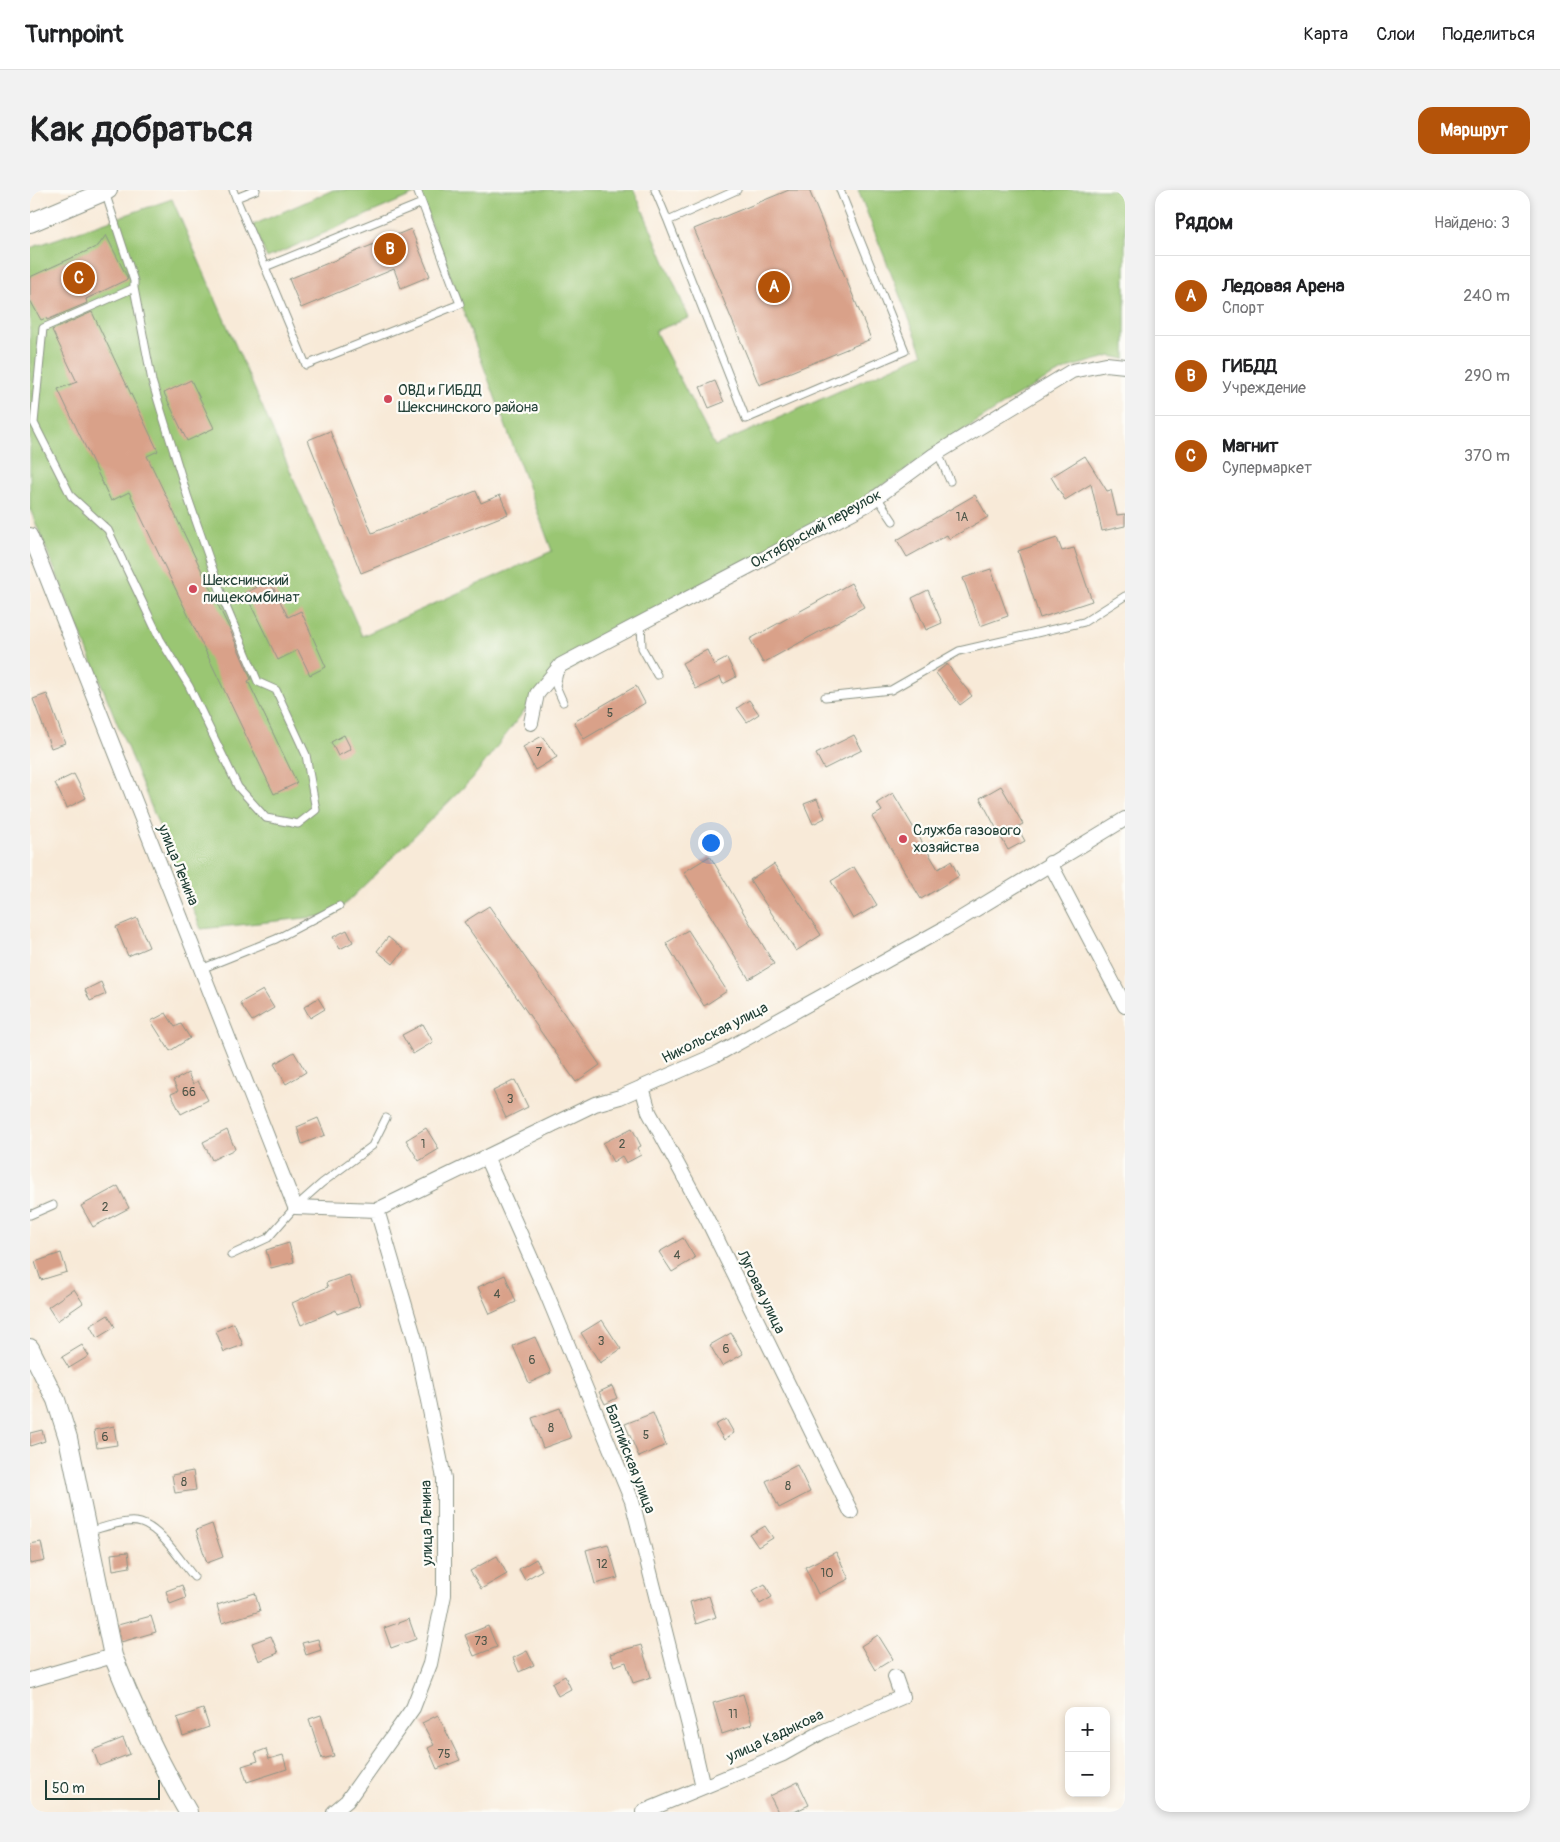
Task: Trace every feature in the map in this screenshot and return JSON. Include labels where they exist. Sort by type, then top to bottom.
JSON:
[{"type":"street","points":[[30,223],[107,191]]},
{"type":"street","name":"Октябрьский переулок","points":[[531,723],[537,694],[561,665],[866,505],[938,453],[1072,371],[1106,364],[1125,366]]},
{"type":"street","name":"улица Ленина","points":[[30,535],[295,1207]]},
{"type":"street","name":"Никольская улица","points":[[295,1207],[378,1210],[595,1104],[620,1097],[718,1054],[945,928],[1125,819]]},
{"type":"street","points":[[1050,863],[1125,1006]]},
{"type":"street","name":"Луговая улица","points":[[642,1087],[649,1112],[707,1219],[851,1512]]},
{"type":"street","name":"Балтийская улица","points":[[486,1157],[546,1292],[632,1501],[703,1787]]},
{"type":"street","name":"улица Ленина","points":[[334,1812],[346,1801],[413,1708],[430,1664],[444,1595],[444,1478],[416,1344],[378,1210]]},
{"type":"street","points":[[30,1348],[56,1400],[68,1438],[113,1656],[170,1782],[188,1812]]},
{"type":"street","points":[[30,1680],[113,1656]]},
{"type":"street","name":"улица Кадыкова","points":[[643,1812],[782,1754],[824,1731],[902,1697],[895,1678]]},
{"type":"lane","points":[[233,190],[306,365],[460,304],[417,190]]},
{"type":"lane","points":[[236,198],[256,190]]},
{"type":"lane","points":[[655,190],[746,419],[905,351],[840,190]]},
{"type":"lane","points":[[668,220],[737,190]]},
{"type":"lane","points":[[107,191],[134,281],[152,381],[188,498],[225,604],[258,682],[276,690],[306,755],[316,810],[298,824],[266,818],[238,787],[189,686],[160,640],[108,530],[71,496],[34,424],[43,328],[134,288]]},
{"type":"lane","points":[[265,267],[422,203]]},
{"type":"lane","points":[[938,453],[950,481]]},
{"type":"lane","points":[[877,497],[893,521]]},
{"type":"lane","points":[[825,696],[892,690],[959,651],[1084,622],[1125,596]]},
{"type":"lane","points":[[641,623],[642,648],[657,675]]},
{"type":"lane","points":[[561,665],[556,686],[563,702]]},
{"type":"lane","points":[[201,969],[276,939],[339,906]]},
{"type":"lane","points":[[231,1255],[268,1238],[295,1207],[322,1183],[372,1146],[386,1118]]},
{"type":"lane","points":[[30,1215],[53,1205]]},
{"type":"lane","points":[[88,1532],[117,1523],[140,1522],[163,1537],[194,1577]]},
{"type":"green space","points":[[333,190],[634,190],[689,318],[655,331],[715,446],[923,354],[858,190],[1125,190],[1125,359],[1111,356],[1074,366],[1048,378],[959,433],[894,478],[843,510],[634,623],[537,694],[472,779],[334,915],[201,929],[30,509],[30,248],[172,199],[362,636],[552,551],[419,192],[267,258],[253,225]]},
{"type":"building","points":[[789,190],[809,190],[871,339],[759,385],[694,229]]},
{"type":"building","points":[[411,229],[430,276],[401,288],[394,269],[301,308],[289,279]]},
{"type":"building","points":[[106,235],[128,279],[86,299],[87,303],[47,320],[46,318],[41,320],[30,300],[30,277],[98,246]]},
{"type":"building","name":"Шекснинский пищекомбинат","points":[[92,312],[158,451],[147,456],[230,630],[251,679],[248,681],[297,783],[274,794],[129,492],[111,501],[58,389],[77,382],[52,330]]},
{"type":"building","points":[[191,380],[214,428],[187,441],[164,393]]},
{"type":"building","points":[[715,381],[724,402],[709,408],[700,387]]},
{"type":"building","points":[[330,431],[372,533],[476,491],[481,503],[500,495],[508,514],[361,573],[308,440]]},
{"type":"building","points":[[1085,456],[1107,491],[1111,490],[1117,515],[1125,514],[1125,526],[1102,531],[1091,484],[1065,500],[1051,477]]},
{"type":"building","points":[[975,495],[988,517],[949,539],[947,535],[907,557],[897,540]]},
{"type":"building","points":[[1057,538],[1062,551],[1074,548],[1092,601],[1040,618],[1018,551]]},
{"type":"building","points":[[991,569],[1008,616],[980,626],[963,578]]},
{"type":"building","points":[[270,581],[288,617],[301,611],[326,667],[310,675],[298,650],[278,660],[245,593]]},
{"type":"building","points":[[851,583],[864,607],[763,663],[750,639]]},
{"type":"building","points":[[928,590],[942,623],[926,630],[912,598]]},
{"type":"building","points":[[707,650],[714,665],[727,658],[736,677],[723,684],[720,677],[696,689],[682,663]]},
{"type":"building","points":[[947,664],[972,696],[960,705],[936,673]]},
{"type":"building","points":[[636,686],[645,703],[584,739],[574,722]]},
{"type":"building","points":[[47,694],[65,743],[51,748],[33,699]]},
{"type":"building","points":[[749,700],[759,714],[747,722],[737,708]]},
{"type":"building","points":[[344,735],[351,749],[338,756],[331,742]]},
{"type":"building","points":[[854,735],[862,750],[824,769],[816,754]]},
{"type":"building","points":[[542,736],[557,757],[535,770],[523,747]]},
{"type":"building","points":[[74,774],[86,798],[67,808],[55,783]]},
{"type":"building","points":[[1001,786],[1023,824],[1017,827],[1025,841],[1008,850],[980,798]]},
{"type":"building","name":"Служба газового хозяйства","points":[[893,793],[938,869],[951,861],[959,876],[921,899],[872,817],[882,811],[877,803]]},
{"type":"building","points":[[817,799],[825,818],[813,824],[804,804]]},
{"type":"building","points":[[710,856],[774,964],[749,979],[684,872]]},
{"type":"building","points":[[774,864],[821,935],[796,951],[750,880]]},
{"type":"building","points":[[854,867],[877,905],[853,919],[831,881]]},
{"type":"building","points":[[489,906],[600,1065],[576,1082],[464,922]]},
{"type":"building","points":[[137,918],[149,947],[128,956],[116,927]]},
{"type":"building","points":[[347,930],[353,942],[340,949],[333,937]]},
{"type":"building","points":[[688,930],[727,991],[704,1006],[666,943]]},
{"type":"building","points":[[388,937],[404,950],[393,964],[377,951]]},
{"type":"building","points":[[101,982],[106,994],[90,1001],[85,990]]},
{"type":"building","points":[[263,990],[274,1008],[252,1021],[240,1003]]},
{"type":"building","points":[[318,998],[325,1009],[310,1018],[304,1007]]},
{"type":"building","points":[[166,1013],[175,1027],[181,1024],[190,1038],[170,1051],[151,1021]]},
{"type":"building","points":[[423,1024],[433,1042],[413,1054],[402,1035]]},
{"type":"building","points":[[294,1052],[306,1072],[286,1084],[274,1064]]},
{"type":"building","points":[[188,1073],[193,1084],[198,1081],[208,1100],[181,1114],[171,1094],[178,1091],[173,1081]]},
{"type":"building","points":[[515,1080],[528,1107],[506,1118],[493,1091]]},
{"type":"building","points":[[318,1118],[325,1135],[302,1144],[297,1127]]},
{"type":"building","points":[[426,1128],[439,1149],[419,1161],[406,1140]]},
{"type":"building","points":[[632,1128],[641,1146],[637,1148],[641,1155],[626,1163],[622,1156],[613,1162],[603,1143]]},
{"type":"building","points":[[227,1130],[235,1149],[212,1160],[203,1142]]},
{"type":"building","points":[[118,1186],[129,1208],[93,1227],[81,1206]]},
{"type":"building","points":[[683,1238],[695,1258],[672,1272],[659,1252]]},
{"type":"building","points":[[289,1243],[294,1262],[271,1268],[266,1250]]},
{"type":"building","points":[[61,1253],[67,1272],[41,1280],[35,1262]]},
{"type":"building","points":[[349,1275],[360,1306],[337,1314],[336,1310],[301,1325],[292,1303],[328,1287],[326,1283]]},
{"type":"building","points":[[505,1275],[516,1302],[490,1314],[478,1287]]},
{"type":"building","points":[[74,1289],[83,1303],[57,1321],[48,1307]]},
{"type":"building","points":[[108,1315],[115,1327],[97,1338],[90,1326]]},
{"type":"building","points":[[602,1320],[621,1349],[600,1363],[581,1333]]},
{"type":"building","points":[[234,1323],[243,1345],[224,1352],[216,1331]]},
{"type":"building","points":[[731,1333],[743,1354],[722,1366],[710,1345]]},
{"type":"building","points":[[535,1337],[551,1373],[529,1383],[513,1346]]},
{"type":"building","points":[[82,1345],[89,1356],[69,1368],[62,1357]]},
{"type":"building","points":[[612,1386],[617,1398],[605,1404],[599,1392]]},
{"type":"building","points":[[560,1408],[571,1438],[543,1448],[532,1418]]},
{"type":"building","points":[[653,1413],[666,1445],[639,1457],[625,1424]]},
{"type":"building","points":[[726,1419],[734,1433],[724,1440],[715,1425]]},
{"type":"building","points":[[114,1426],[117,1445],[97,1448],[94,1430]]},
{"type":"building","points":[[42,1430],[45,1441],[30,1446],[30,1433]]},
{"type":"building","points":[[797,1465],[810,1492],[779,1508],[766,1481]]},
{"type":"building","points":[[193,1471],[196,1490],[175,1493],[172,1475]]},
{"type":"building","points":[[212,1524],[223,1557],[207,1563],[196,1530]]},
{"type":"building","points":[[765,1526],[773,1538],[758,1547],[750,1535]]},
{"type":"building","points":[[41,1542],[45,1561],[30,1564],[30,1544]]},
{"type":"building","points":[[608,1544],[618,1578],[595,1584],[586,1550]]},
{"type":"building","points":[[128,1552],[130,1567],[113,1570],[111,1554]]},
{"type":"building","points":[[836,1552],[849,1579],[818,1594],[805,1567]]},
{"type":"building","points":[[497,1556],[507,1574],[481,1589],[470,1571]]},
{"type":"building","points":[[536,1559],[542,1570],[525,1580],[519,1569]]},
{"type":"building","points":[[765,1584],[772,1597],[760,1604],[752,1591]]},
{"type":"building","points":[[182,1585],[186,1598],[170,1604],[166,1591]]},
{"type":"building","points":[[255,1593],[260,1611],[222,1623],[217,1605]]},
{"type":"building","points":[[709,1596],[716,1617],[696,1624],[690,1602]]},
{"type":"building","points":[[151,1616],[156,1632],[121,1642],[118,1625]]},
{"type":"building","points":[[409,1619],[416,1639],[391,1648],[384,1628]]},
{"type":"building","points":[[488,1626],[497,1647],[474,1656],[465,1635]]},
{"type":"building","points":[[878,1635],[893,1659],[875,1670],[861,1646]]},
{"type":"building","points":[[271,1636],[278,1653],[259,1661],[252,1643]]},
{"type":"building","points":[[318,1639],[321,1650],[306,1655],[302,1643]]},
{"type":"building","points":[[641,1645],[651,1677],[633,1683],[626,1662],[614,1666],[610,1654]]},
{"type":"building","points":[[527,1651],[534,1665],[519,1672],[513,1658]]},
{"type":"building","points":[[565,1676],[571,1689],[558,1696],[552,1683]]},
{"type":"building","points":[[743,1694],[752,1724],[722,1734],[713,1703]]},
{"type":"building","points":[[203,1709],[209,1727],[183,1736],[177,1718]]},
{"type":"building","points":[[321,1715],[334,1756],[322,1759],[309,1719]]},
{"type":"building","points":[[438,1715],[460,1760],[437,1769],[428,1748],[434,1745],[422,1723]]},
{"type":"building","points":[[123,1738],[130,1754],[99,1766],[93,1750]]},
{"type":"building","points":[[266,1749],[269,1759],[283,1755],[287,1769],[247,1782],[242,1766],[258,1761],[255,1753]]},
{"type":"building","points":[[798,1782],[809,1805],[794,1812],[778,1812],[770,1796]]},
{"type":"place","name":"ГИБДД","points":[[390,249]]},
{"type":"place","name":"Магнит","points":[[79,278]]},
{"type":"place","name":"Ледовая Арена","points":[[774,287]]},
{"type":"place","name":"ОВД и ГИБДД Шекснинского района","points":[[388,399]]},
{"type":"place","name":"Шекснинский пищекомбинат","points":[[193,589]]},
{"type":"place","name":"Служба газового хозяйства","points":[[903,839]]}]
